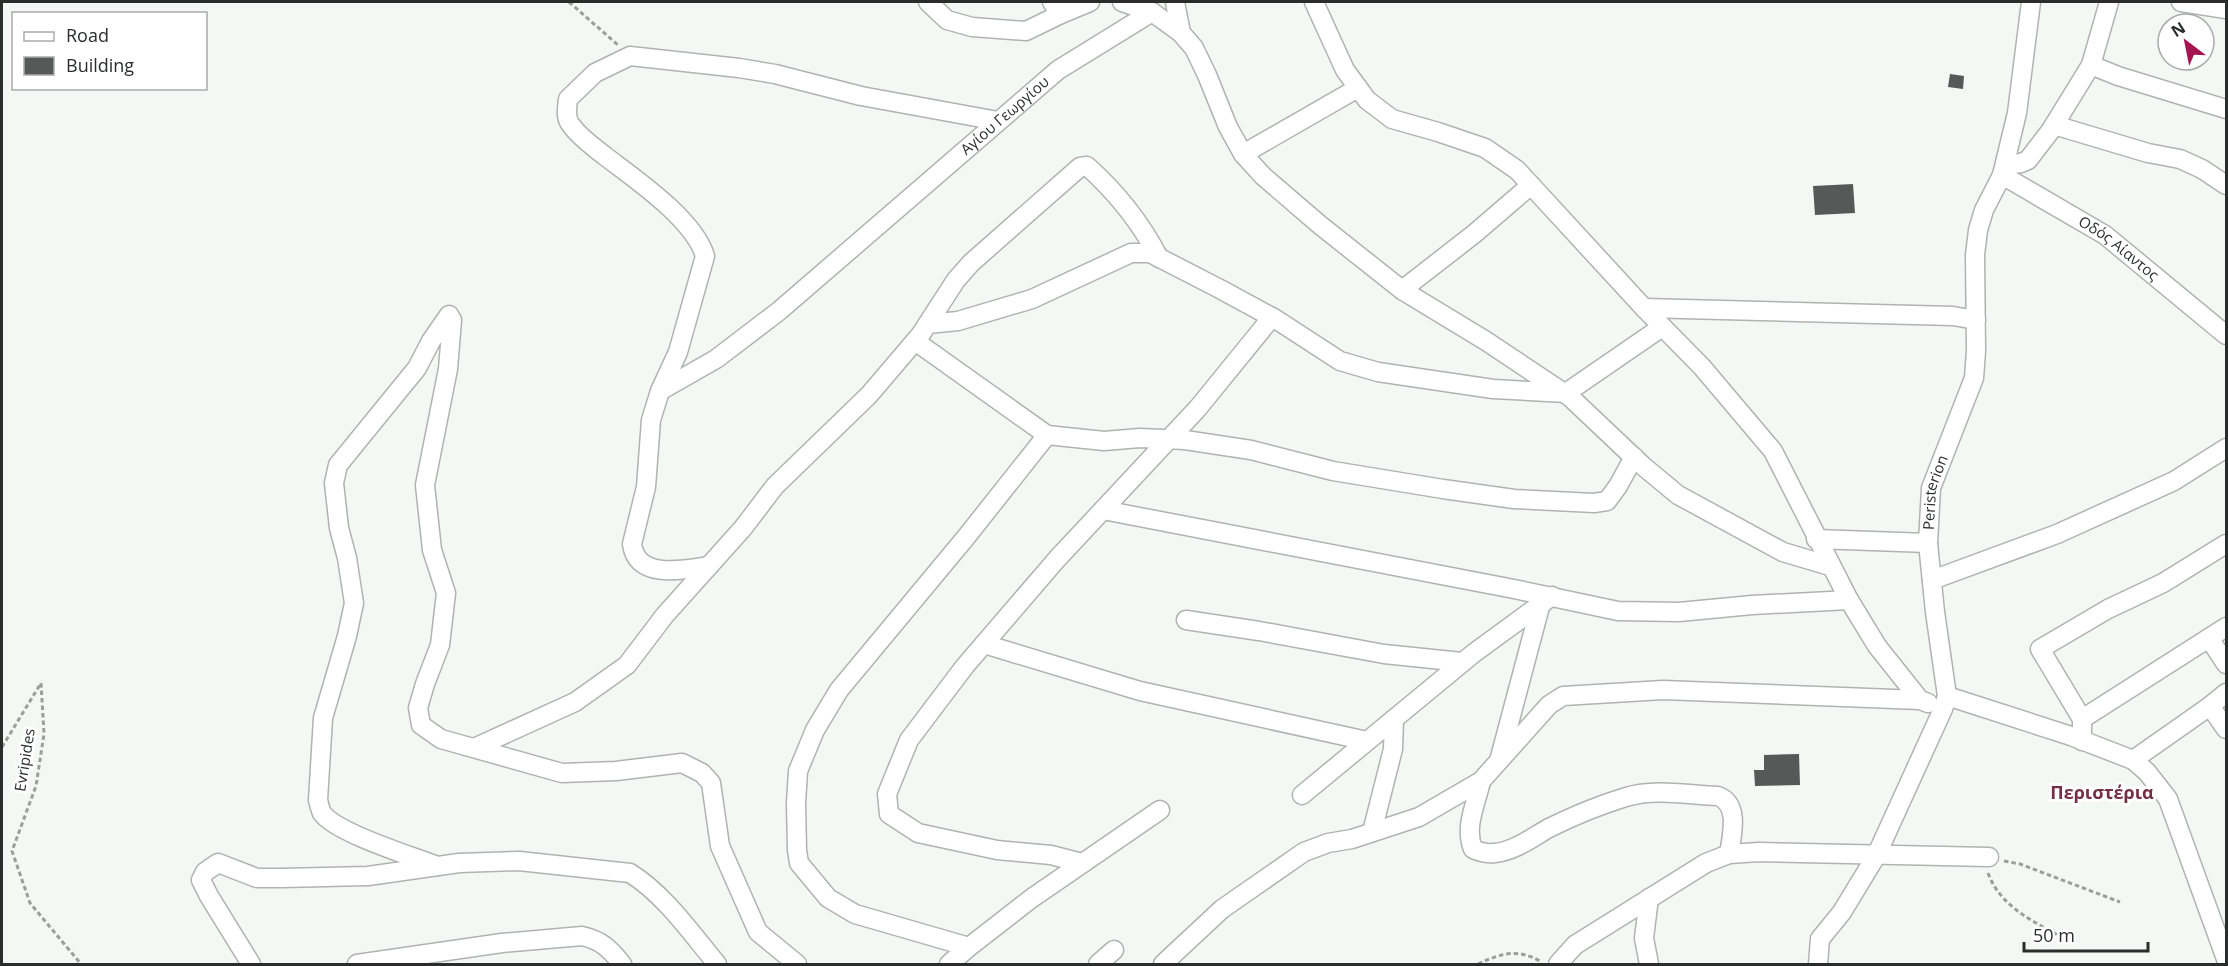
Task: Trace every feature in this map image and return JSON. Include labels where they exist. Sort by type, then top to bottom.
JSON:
[{"type":"street","points":[[928,2],[947,20],[972,27],[1026,31],[1056,8],[1090,2]]},
{"type":"street","points":[[1122,2],[1152,12],[1181,33],[1194,48],[1228,127],[1243,154],[1263,176],[1402,290],[1566,393],[1678,495],[1783,552],[1830,566]]},
{"type":"street","points":[[1175,2],[1181,33]]},
{"type":"street","points":[[1314,2],[1345,70],[1367,100],[1392,119],[1485,148],[1517,170],[1644,308],[1702,367],[1773,451],[1849,600],[1877,646],[1920,700]]},
{"type":"street","name":"Peristerion","points":[[1945,702],[1928,543],[1931,488],[1974,378],[1975,255],[1978,230],[1984,210],[2004,170],[2018,113],[2031,2]]},
{"type":"street","points":[[2004,170],[2028,160],[2054,125],[2091,65],[2109,2]]},
{"type":"street","points":[[2181,2],[2200,3],[2226,9]]},
{"type":"street","name":"Αγίου Γεωργίου","points":[[660,391],[716,359],[779,311],[1058,70],[1152,12]]},
{"type":"street","points":[[709,566],[684,570],[655,568],[640,564],[633,553],[632,544],[646,487],[651,420],[660,391],[678,352],[705,256],[702,248],[680,219],[647,188],[586,141],[570,124],[567,113],[568,99],[595,73],[630,56],[775,74],[861,96],[998,121]]},
{"type":"street","points":[[2091,65],[2118,76],[2226,109]]},
{"type":"street","points":[[1243,154],[1358,88]]},
{"type":"street","points":[[2054,125],[2148,153],[2180,159],[2202,169],[2226,185]]},
{"type":"street","points":[[474,748],[575,702],[627,664],[665,615],[743,528],[776,486],[869,395],[915,341],[956,280],[971,262],[1080,167],[1087,166],[1117,196],[1147,234],[1159,258]]},
{"type":"street","name":"Οδός Αίαντος","points":[[2004,170],[2105,235],[2226,335]]},
{"type":"street","points":[[1402,290],[1474,234],[1531,185]]},
{"type":"street","points":[[928,324],[958,321],[1032,298],[1131,253],[1150,253],[1272,317],[1340,361],[1378,372],[1492,389],[1566,393],[1662,327]]},
{"type":"street","points":[[1644,308],[1953,316],[1976,320]]},
{"type":"street","points":[[437,866],[368,840],[331,822],[321,812],[318,800],[323,718],[347,636],[354,603],[347,558],[339,528],[334,483],[338,465],[417,368],[448,315],[452,320],[448,369],[425,485],[432,550],[446,593],[440,645],[418,708],[421,725],[441,739],[562,772],[616,771],[682,763],[702,773],[711,783],[720,846],[758,932],[797,964]]},
{"type":"street","points":[[1082,862],[1051,855],[997,850],[918,834],[889,814],[887,794],[909,740],[984,644],[1057,559],[1198,408],[1272,317]]},
{"type":"street","points":[[915,341],[1047,435],[1104,441],[1140,438],[1170,439],[1251,450],[1333,471],[1443,489],[1514,499],[1594,503],[1607,501],[1634,457]]},
{"type":"street","points":[[969,947],[855,914],[828,898],[799,863],[796,803],[798,771],[815,729],[839,690],[967,536],[1047,435]]},
{"type":"street","points":[[1932,580],[2057,534],[2174,481],[2226,448]]},
{"type":"street","points":[[1103,510],[1546,600],[1618,611],[1679,612],[1752,605],[1849,600]]},
{"type":"street","points":[[1816,539],[1928,543]]},
{"type":"street","points":[[2082,741],[2082,719],[2040,649],[2108,609],[2163,583],[2226,544]]},
{"type":"street","points":[[1302,795],[1462,662],[1546,600]]},
{"type":"street","points":[[1498,764],[1546,600]]},
{"type":"street","points":[[1186,620],[1384,654],[1462,662]]},
{"type":"street","points":[[2082,719],[2226,627]]},
{"type":"street","points":[[2209,638],[2226,664]]},
{"type":"street","points":[[984,644],[1140,691],[1367,741]]},
{"type":"street","points":[[1163,964],[1222,909],[1304,852],[1419,817],[1481,781],[1548,705],[1563,696],[1663,690],[1945,702],[2082,741],[2133,760],[2147,772],[2168,799],[2226,959]]},
{"type":"street","points":[[2133,760],[2226,693]]},
{"type":"street","points":[[1818,964],[1820,939],[1842,912],[1876,856],[1945,702]]},
{"type":"street","points":[[2210,706],[2226,729]]},
{"type":"street","points":[[1372,832],[1393,749],[1394,719]]},
{"type":"street","points":[[1481,781],[1468,837],[1473,849],[1482,853],[1497,853],[1517,846],[1551,827],[1594,808],[1628,796],[1656,791],[1718,796],[1726,799],[1731,806],[1730,854]]},
{"type":"street","points":[[949,964],[1082,862],[1160,810]]},
{"type":"street","points":[[1558,964],[1575,945],[1706,863],[1730,854],[1759,852],[1989,857]]},
{"type":"street","points":[[251,964],[201,880],[205,872],[218,863],[257,878],[368,876],[459,863],[519,861],[630,873],[645,882],[717,964]]},
{"type":"street","points":[[1649,898],[1644,938],[1649,964]]},
{"type":"street","points":[[357,964],[502,943],[582,936],[593,938],[608,946],[622,964]]},
{"type":"street","points":[[1098,964],[1114,950]]},
{"type":"path","points":[[569,2],[630,56]]},
{"type":"path","name":"Evripides","points":[[2,747],[41,683],[44,734],[36,786],[12,851],[30,903],[81,964]]},
{"type":"path","points":[[2065,939],[2028,918],[2004,900],[1994,888],[1988,873],[1989,857],[2020,864],[2120,902]]},
{"type":"path","points":[[1478,964],[1494,956],[1514,952],[1531,956],[1546,964]]},
{"type":"building","points":[[1950,74],[1964,76],[1963,89],[1948,87]]},
{"type":"building","points":[[1853,184],[1855,213],[1815,215],[1813,186]]},
{"type":"building","points":[[1799,754],[1800,785],[1755,786],[1754,770],[1764,770],[1764,755]]},
{"type":"district","name":"Περιστέρια","points":[[2102,793]]}]
